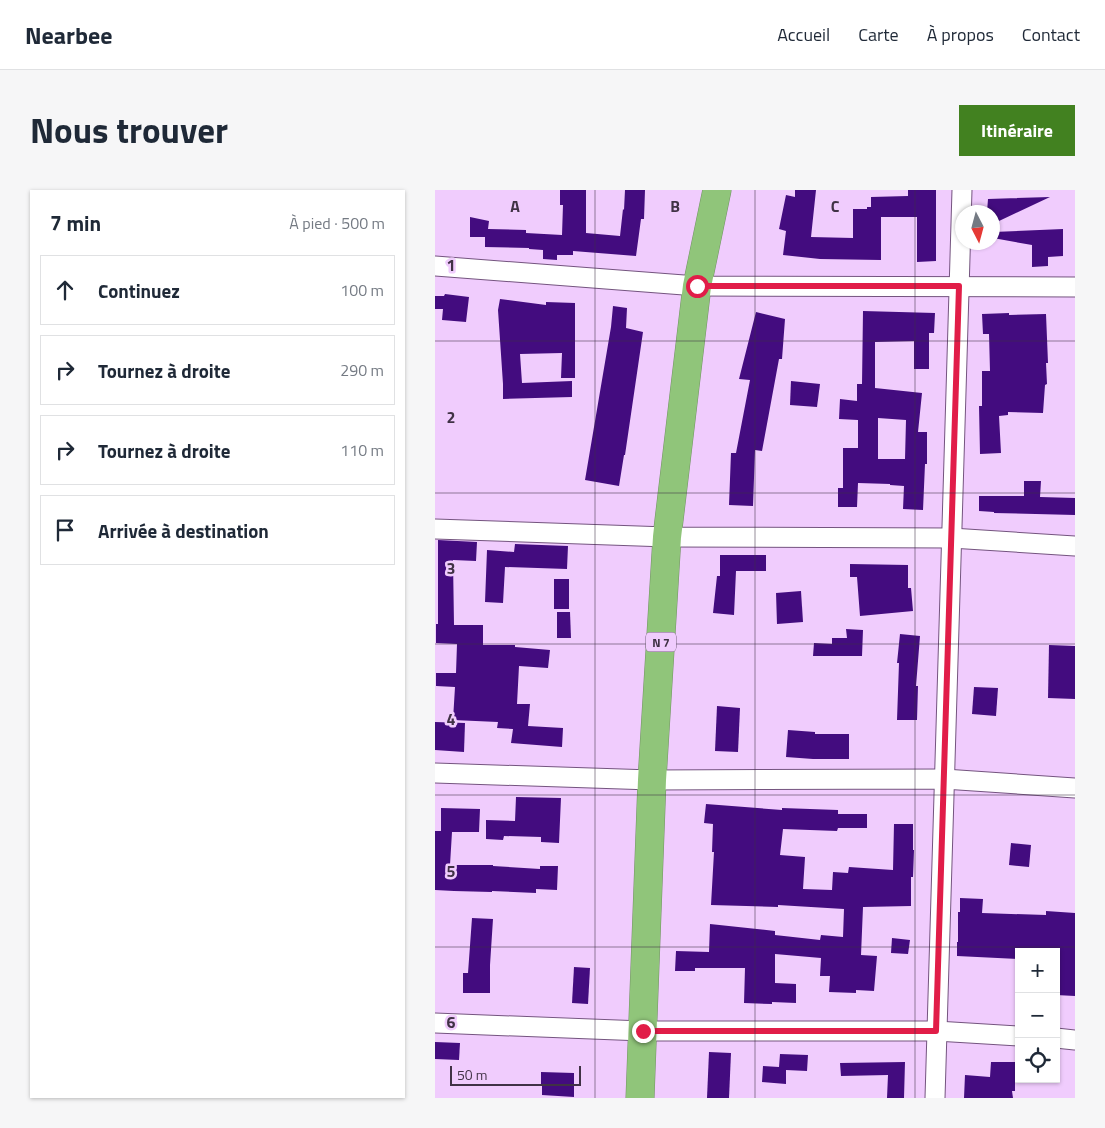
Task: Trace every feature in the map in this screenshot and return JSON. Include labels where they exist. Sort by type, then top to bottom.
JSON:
[{"type":"highway","name":"N 7","points":[[640,1098],[652,780],[667,537],[697,286],[717,190]]},
{"type":"street","points":[[935,1098],[962,190]]},
{"type":"street","points":[[435,266],[697,286],[1075,286]]},
{"type":"street","points":[[435,529],[667,537],[951,538],[1075,546]]},
{"type":"street","points":[[435,773],[652,780],[944,779],[1075,788]]},
{"type":"street","points":[[435,1023],[643,1031],[936,1031],[1015,1036]]},
{"type":"street","points":[[1060,1038],[1075,1040]]},
{"type":"building","points":[[560,190],[586,190],[586,233],[620,236],[625,190],[645,190],[644,219],[641,219],[636,256],[573,251],[573,255],[557,255],[557,260],[543,259],[543,250],[485,247],[485,237],[470,237],[470,217],[489,221],[488,229],[526,230],[526,233],[562,235],[563,205],[560,205]]},
{"type":"building","points":[[795,190],[816,190],[811,237],[853,238],[853,209],[867,209],[867,207],[871,207],[871,197],[908,196],[908,190],[936,190],[936,261],[917,262],[917,217],[881,217],[881,260],[820,259],[783,255],[786,231],[779,229],[786,195],[795,197]]},
{"type":"building","points":[[1050,197],[1000,221],[1000,205],[988,205],[988,199]]},
{"type":"building","points":[[1063,229],[1063,256],[1048,257],[1048,266],[1032,267],[1032,245],[1000,239],[1000,232]]},
{"type":"building","points":[[445,294],[469,297],[466,322],[442,320],[443,309],[435,309],[435,296],[444,296]]},
{"type":"building","points":[[500,299],[546,305],[546,302],[575,303],[575,378],[561,378],[562,353],[520,354],[522,383],[572,381],[572,397],[503,399],[498,310]]},
{"type":"building","points":[[613,306],[627,308],[626,328],[643,332],[619,486],[585,480]]},
{"type":"building","points":[[863,311],[935,313],[934,333],[929,333],[929,369],[914,369],[914,341],[875,342],[875,388],[922,393],[918,432],[927,432],[927,464],[925,464],[923,510],[903,509],[904,486],[890,484],[858,483],[857,507],[838,507],[838,488],[843,488],[843,448],[858,448],[858,420],[839,419],[840,399],[857,401],[857,384],[862,384]],"holes":[[[878,418],[906,420],[905,459],[878,459]]]},
{"type":"building","points":[[756,312],[785,319],[782,359],[779,359],[762,451],[755,450],[753,506],[729,505],[731,453],[736,453],[750,380],[739,379]]},
{"type":"building","points":[[1009,313],[1009,315],[1046,314],[1048,363],[1046,363],[1047,384],[1045,385],[1043,413],[1008,412],[1008,415],[999,416],[1001,453],[980,454],[979,406],[982,406],[982,371],[990,371],[989,334],[983,334],[982,314]]},
{"type":"building","points":[[791,381],[820,384],[817,407],[790,405]]},
{"type":"building","points":[[1024,481],[1041,481],[1040,497],[1075,498],[1075,515],[979,511],[979,496],[1024,496]]},
{"type":"building","points":[[438,540],[477,542],[476,561],[453,560],[454,625],[483,625],[483,645],[515,645],[515,647],[550,650],[548,668],[519,666],[517,704],[530,704],[528,726],[563,728],[562,747],[511,743],[513,729],[497,728],[498,722],[453,720],[455,687],[436,686],[436,673],[456,673],[457,644],[436,643],[436,624],[438,624]]},
{"type":"building","points":[[515,544],[568,546],[567,569],[505,567],[503,603],[485,602],[487,550],[514,552]]},
{"type":"building","points":[[720,555],[766,555],[766,571],[736,571],[734,615],[713,613],[717,576],[720,576]]},
{"type":"building","points":[[850,564],[908,565],[908,588],[911,588],[913,611],[860,616],[857,577],[850,577]]},
{"type":"building","points":[[554,579],[569,579],[569,609],[554,609]]},
{"type":"building","points":[[801,591],[803,622],[777,624],[776,593]]},
{"type":"building","points":[[557,612],[570,612],[571,638],[557,638]]},
{"type":"building","points":[[846,629],[863,630],[862,656],[813,656],[814,643],[832,644],[832,638],[847,638]]},
{"type":"building","points":[[900,634],[920,636],[916,686],[918,686],[917,720],[897,720],[899,663],[897,663]]},
{"type":"building","points":[[1049,645],[1075,646],[1075,699],[1048,698]]},
{"type":"building","points":[[974,687],[998,688],[996,716],[972,714]]},
{"type":"building","points":[[717,706],[740,708],[738,752],[715,751]]},
{"type":"building","points":[[435,722],[465,723],[464,752],[435,750]]},
{"type":"building","points":[[788,730],[815,732],[815,734],[849,734],[849,759],[786,757]]},
{"type":"building","points":[[516,797],[561,798],[559,843],[541,842],[541,837],[504,836],[503,840],[486,839],[486,820],[515,821]]},
{"type":"building","points":[[706,804],[782,810],[782,808],[838,810],[838,814],[867,814],[867,828],[838,828],[837,831],[783,829],[780,855],[805,857],[803,889],[832,890],[833,872],[848,873],[849,867],[893,870],[894,824],[913,824],[914,850],[913,877],[911,877],[911,906],[863,907],[861,955],[877,956],[874,991],[856,990],[856,993],[829,992],[830,976],[820,976],[821,958],[775,954],[775,983],[796,984],[796,1003],[744,1003],[745,968],[695,968],[695,971],[675,971],[676,951],[709,952],[710,924],[775,931],[775,935],[820,940],[821,935],[843,937],[844,909],[778,905],[778,907],[711,905],[714,852],[712,852],[713,824],[704,823]]},
{"type":"building","points":[[441,808],[480,809],[479,832],[452,832],[450,865],[493,865],[540,869],[540,866],[558,866],[557,890],[536,889],[536,893],[435,890],[435,831],[441,831]]},
{"type":"building","points":[[1011,843],[1031,845],[1029,867],[1009,865]]},
{"type":"building","points":[[960,898],[983,899],[982,913],[1046,915],[1046,911],[1075,913],[1075,996],[1060,995],[1060,948],[1015,948],[1015,959],[957,956],[958,912],[960,912]]},
{"type":"building","points":[[472,918],[493,919],[490,993],[463,993],[463,973],[468,973]]},
{"type":"building","points":[[892,938],[910,940],[908,954],[891,953]]},
{"type":"building","points":[[574,967],[590,968],[588,1004],[572,1003]]},
{"type":"building","points":[[435,1042],[460,1043],[459,1060],[435,1059]]},
{"type":"building","points":[[709,1052],[731,1053],[729,1098],[707,1098]]},
{"type":"building","points":[[780,1054],[808,1055],[807,1071],[786,1070],[786,1084],[762,1082],[763,1066],[779,1067]]},
{"type":"building","points":[[905,1062],[904,1098],[887,1098],[888,1075],[841,1076],[840,1063]]},
{"type":"building","points":[[991,1062],[1015,1062],[1015,1091],[1012,1091],[1013,1098],[964,1098],[965,1075],[990,1077]]},
{"type":"building","points":[[541,1072],[574,1073],[574,1097],[542,1095]]},
{"type":"route","points":[[643,1031],[936,1031],[959,286],[697,286]]}]
